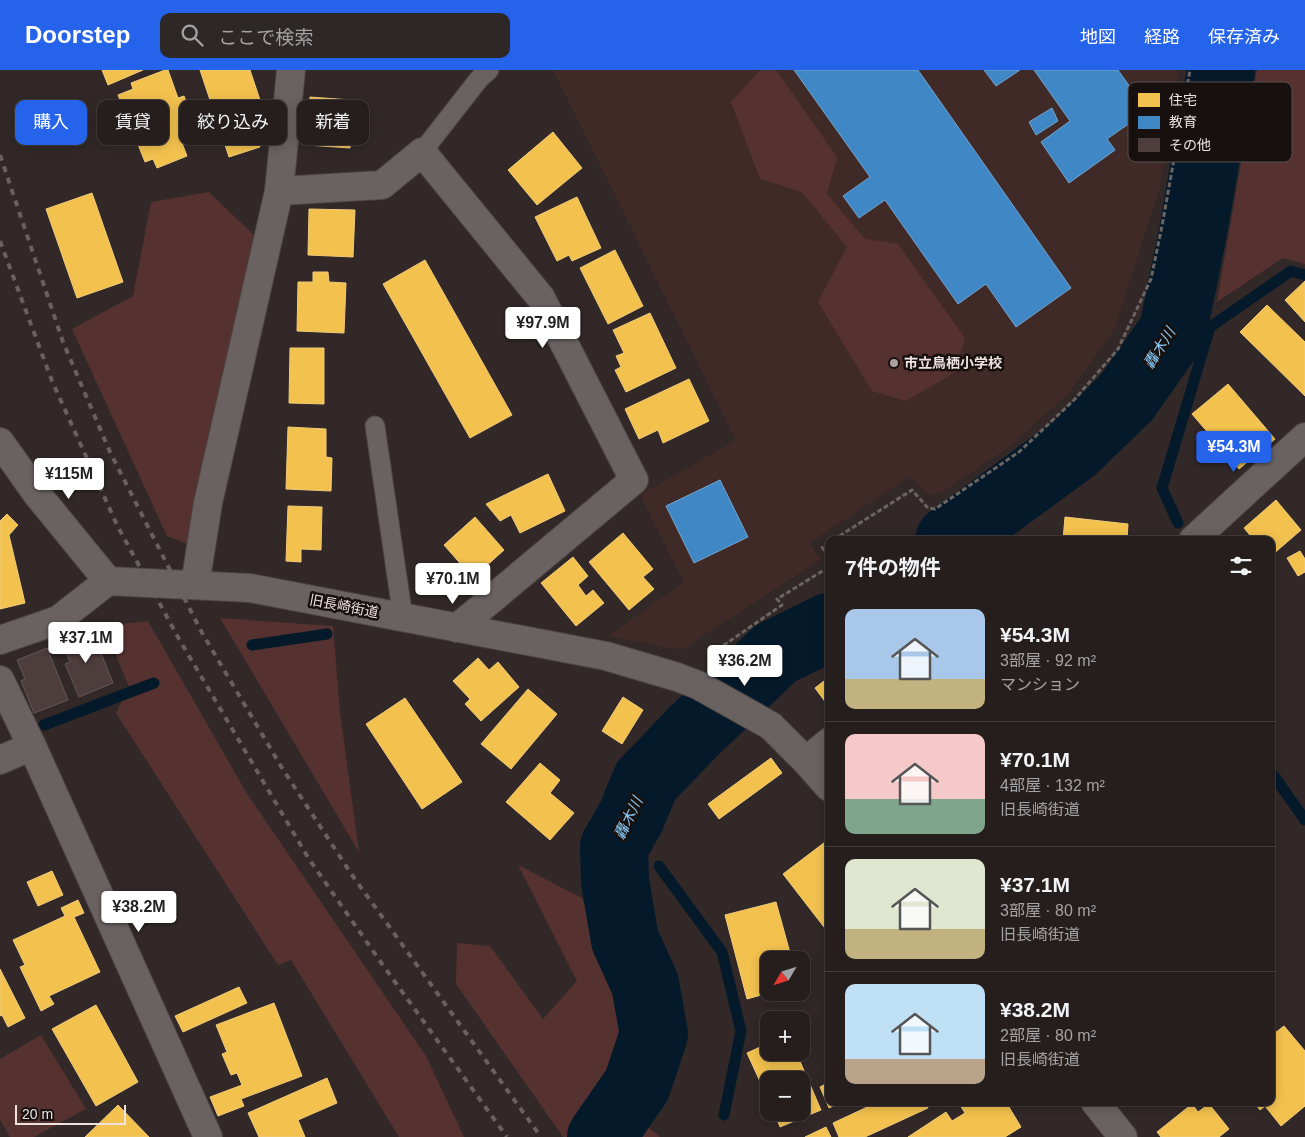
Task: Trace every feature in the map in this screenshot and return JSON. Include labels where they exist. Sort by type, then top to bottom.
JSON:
[{"type":"street","points":[[195,584],[208,503],[279,191],[291,70]]},
{"type":"street","points":[[279,191],[382,185],[422,152],[541,298],[634,480],[457,628]]},
{"type":"street","points":[[1197,536],[1305,437]]},
{"type":"street","points":[[0,442],[37,494],[108,581],[58,620],[0,640]]},
{"type":"street","name":"旧長崎街道","points":[[108,581],[250,588],[606,656],[687,681],[771,726],[806,761]]},
{"type":"street","points":[[0,680],[32,746],[208,1137]]},
{"type":"street","points":[[825,745],[806,761],[825,782]]},
{"type":"street","points":[[0,760],[32,746]]},
{"type":"street","points":[[1098,1106],[1123,1137]]},
{"type":"lane","points":[[422,152],[479,79],[489,70]]},
{"type":"lane","points":[[375,426],[403,618]]},
{"type":"path","points":[[839,536],[912,490],[928,508],[934,509],[1019,452],[1075,399],[1118,349],[1151,279],[1173,162]]},
{"type":"path","points":[[687,681],[782,605],[777,598],[825,569]]},
{"type":"shaded area","name":"市立鳥栖小学校","points":[[553,70],[1179,70],[1177,82],[1128,82],[1128,162],[1164,162],[1159,191],[1114,330],[1067,395],[1009,447],[942,492],[929,495],[910,476],[810,543],[820,560],[681,650],[608,636],[684,582],[640,495],[736,440]]},
{"type":"shaded area","points":[[760,70],[776,70],[837,157],[827,194],[865,239],[898,244],[965,338],[955,372],[906,401],[872,391],[818,302],[847,247],[802,192],[760,179],[731,102]]},
{"type":"shaded area","points":[[1257,70],[1305,70],[1305,264],[1283,258],[1217,302],[1241,162],[1292,162],[1292,82],[1255,82]]},
{"type":"shaded area","points":[[209,192],[262,243],[198,548],[167,536],[72,329],[133,296],[151,202]]},
{"type":"shaded area","points":[[220,618],[333,626],[340,712],[359,852]]},
{"type":"shaded area","points":[[148,621],[246,792],[426,1056],[464,1137],[399,1137],[291,960],[278,965],[116,713],[129,687],[104,626]]},
{"type":"shaded area","points":[[518,865],[582,898],[622,1016],[613,1071],[580,1137],[563,1137],[456,984],[457,943],[490,946],[543,1019],[577,981]]},
{"type":"shaded area","points":[[41,1035],[86,1109],[34,1137],[10,1137],[0,1120],[0,1059]]},
{"type":"shaded area","points":[[640,1120],[660,1137],[629,1137]]},
{"type":"building: 住宅","points":[[102,70],[143,70],[108,85]]},
{"type":"building: 住宅","points":[[168,70],[178,98],[184,96],[186,100],[179,100],[179,145],[183,145],[187,156],[157,168],[153,159],[145,162],[138,145],[169,145],[169,100],[120,100],[118,95],[133,89],[131,83]]},
{"type":"building: 住宅","points":[[200,70],[250,70],[260,100],[210,100]]},
{"type":"building: 住宅","points":[[310,97],[352,100],[310,100]]},
{"type":"building: 住宅","points":[[553,132],[582,168],[537,205],[508,170]]},
{"type":"building: 住宅","points":[[225,145],[259,145],[260,147],[229,157]]},
{"type":"building: 住宅","points":[[307,145],[350,145],[350,148]]},
{"type":"building: 住宅","points":[[92,193],[123,282],[77,298],[46,209]]},
{"type":"building: 住宅","points":[[577,197],[601,248],[572,261],[569,255],[557,261],[535,217]]},
{"type":"building: 住宅","points":[[309,209],[355,210],[353,257],[308,255]]},
{"type":"building: 住宅","points":[[615,250],[643,306],[608,324],[580,268]]},
{"type":"building: 住宅","points":[[425,260],[512,415],[470,438],[383,284]]},
{"type":"building: 住宅","points":[[313,272],[328,272],[329,282],[346,283],[344,333],[297,331],[298,282],[313,282]]},
{"type":"building: 住宅","points":[[1305,281],[1305,322],[1285,300]]},
{"type":"building: 住宅","points":[[1267,305],[1305,342],[1305,396],[1240,332]]},
{"type":"building: 住宅","points":[[650,313],[676,368],[626,392],[615,370],[621,367],[616,356],[624,353],[613,330]]},
{"type":"building: 住宅","points":[[290,348],[324,348],[324,404],[289,403]]},
{"type":"building: 住宅","points":[[689,379],[709,421],[663,443],[658,430],[639,439],[625,409]]},
{"type":"building: 住宅","points":[[1228,384],[1275,439],[1239,469],[1192,414]]},
{"type":"building: 住宅","points":[[288,427],[326,429],[326,457],[332,458],[331,491],[286,489]]},
{"type":"building: 住宅","points":[[548,474],[565,511],[520,533],[511,515],[500,521],[486,504]]},
{"type":"building: 住宅","points":[[1276,500],[1301,530],[1275,553],[1275,536],[1251,536],[1244,528]]},
{"type":"building: 住宅","points":[[288,506],[322,507],[321,550],[301,549],[301,562],[286,561]]},
{"type":"building: 住宅","points":[[7,514],[18,525],[9,535],[25,603],[0,609],[0,521]]},
{"type":"building: 住宅","points":[[475,517],[504,550],[473,578],[444,545]]},
{"type":"building: 住宅","points":[[1065,517],[1128,524],[1127,536],[1063,536]]},
{"type":"building: 住宅","points":[[623,533],[653,569],[643,577],[654,589],[629,610],[589,562]]},
{"type":"building: 住宅","points":[[1300,551],[1305,559],[1305,572],[1298,576],[1287,558]]},
{"type":"building: 住宅","points":[[573,557],[588,576],[578,585],[586,596],[593,590],[604,603],[576,626],[541,583]]},
{"type":"building: 住宅","points":[[478,658],[489,670],[498,662],[519,687],[481,721],[465,704],[470,699],[453,681]]},
{"type":"building: 住宅","points":[[825,680],[825,702],[815,688]]},
{"type":"building: 住宅","points":[[528,689],[557,714],[511,769],[481,744]]},
{"type":"building: 住宅","points":[[623,697],[643,710],[622,744],[602,731]]},
{"type":"building: 住宅","points":[[405,698],[462,782],[422,809],[366,724]]},
{"type":"building: 住宅","points":[[771,758],[782,773],[719,819],[708,804]]},
{"type":"building: 住宅","points":[[540,763],[560,780],[550,793],[574,813],[550,840],[506,802]]},
{"type":"building: 住宅","points":[[825,842],[824,927],[783,874]]},
{"type":"building: 住宅","points":[[52,871],[63,895],[38,906],[27,882]]},
{"type":"building: 住宅","points":[[78,900],[84,913],[74,917],[100,972],[49,996],[54,1004],[41,1011],[20,967],[25,965],[13,940],[65,916],[61,908]]},
{"type":"building: 住宅","points":[[776,902],[790,951],[760,951],[760,995],[747,999],[725,915]]},
{"type":"building: 住宅","points":[[0,969],[25,1018],[8,1027],[2,1015],[0,1016]]},
{"type":"building: 住宅","points":[[239,987],[247,1003],[183,1032],[175,1016]]},
{"type":"building: 住宅","points":[[274,1003],[302,1076],[241,1099],[244,1106],[218,1116],[210,1097],[242,1085],[237,1073],[231,1075],[222,1054],[227,1052],[216,1025]]},
{"type":"building: 住宅","points":[[96,1005],[138,1082],[96,1106],[52,1029]]},
{"type":"building: 住宅","points":[[1284,1026],[1305,1051],[1305,1106],[1281,1126],[1265,1106],[1275,1106],[1275,1033]]},
{"type":"building: 住宅","points":[[760,1047],[760,1061],[800,1061],[804,1071],[760,1071],[760,1081],[747,1053]]},
{"type":"building: 住宅","points":[[327,1078],[337,1103],[298,1120],[305,1137],[259,1137],[248,1113]]},
{"type":"building: 住宅","points":[[810,1084],[821,1110],[810,1115]]},
{"type":"building: 住宅","points":[[825,1084],[825,1099],[820,1087]]},
{"type":"building: 住宅","points":[[118,1105],[149,1137],[85,1137]]},
{"type":"building: 住宅","points":[[869,1106],[927,1106],[928,1108],[865,1137],[839,1137],[833,1123]]},
{"type":"building: 住宅","points":[[961,1106],[1008,1106],[1021,1127],[1005,1137],[908,1137],[946,1112],[952,1121],[965,1113]]},
{"type":"building: 住宅","points":[[1190,1106],[1194,1106],[1198,1112],[1206,1106],[1211,1106],[1229,1129],[1219,1137],[1161,1137],[1157,1132]]},
{"type":"building: 住宅","points":[[1257,1106],[1265,1106],[1260,1110]]},
{"type":"building: 住宅","points":[[778,1121],[794,1121],[780,1127]]},
{"type":"building: 住宅","points":[[826,1127],[831,1137],[805,1137]]},
{"type":"building: 教育","points":[[794,70],[918,70],[1071,288],[1016,327],[986,284],[958,304],[885,200],[859,218],[843,196],[870,177]]},
{"type":"building: 教育","points":[[984,70],[1020,70],[996,86]]},
{"type":"building: 教育","points":[[1034,70],[1118,70],[1128,84],[1128,124],[1107,139],[1115,150],[1069,183],[1041,142],[1070,121]]},
{"type":"building: 教育","points":[[1052,108],[1058,121],[1036,135],[1029,122]]},
{"type":"building: 教育","points":[[720,480],[748,537],[694,563],[666,506]]},
{"type":"building: その他","points":[[92,631],[113,683],[79,697],[65,664],[70,662],[62,643]]},
{"type":"building: その他","points":[[47,648],[68,700],[34,713],[21,681],[25,679],[17,660]]},
{"type":"waterway","name":"轟木川","points":[[1219,82],[1221,70]]},
{"type":"waterway","name":"轟木川","points":[[954,536],[1073,449],[1126,398],[1173,331],[1205,162]]},
{"type":"waterway","points":[[1178,523],[1162,488],[1210,327],[1291,271],[1305,275]]},
{"type":"waterway","name":"轟木川","points":[[601,1137],[637,1085],[654,1034],[645,984],[625,940],[615,881],[614,847],[631,817],[646,781],[694,731],[776,653],[825,629]]},
{"type":"waterway","points":[[252,645],[327,634]]},
{"type":"waterway","points":[[44,725],[154,683]]},
{"type":"waterway","points":[[1275,778],[1305,820]]},
{"type":"waterway","points":[[659,866],[722,952],[741,1031],[724,1115]]},
{"type":"railway","points":[[0,155],[63,342],[110,452],[201,631],[282,768],[352,875],[541,1137]]},
{"type":"railway","points":[[0,241],[52,381],[117,525],[179,639],[309,859],[507,1137]]},
{"type":"place","name":"市立鳥栖小学校","points":[[894,363]]}]
